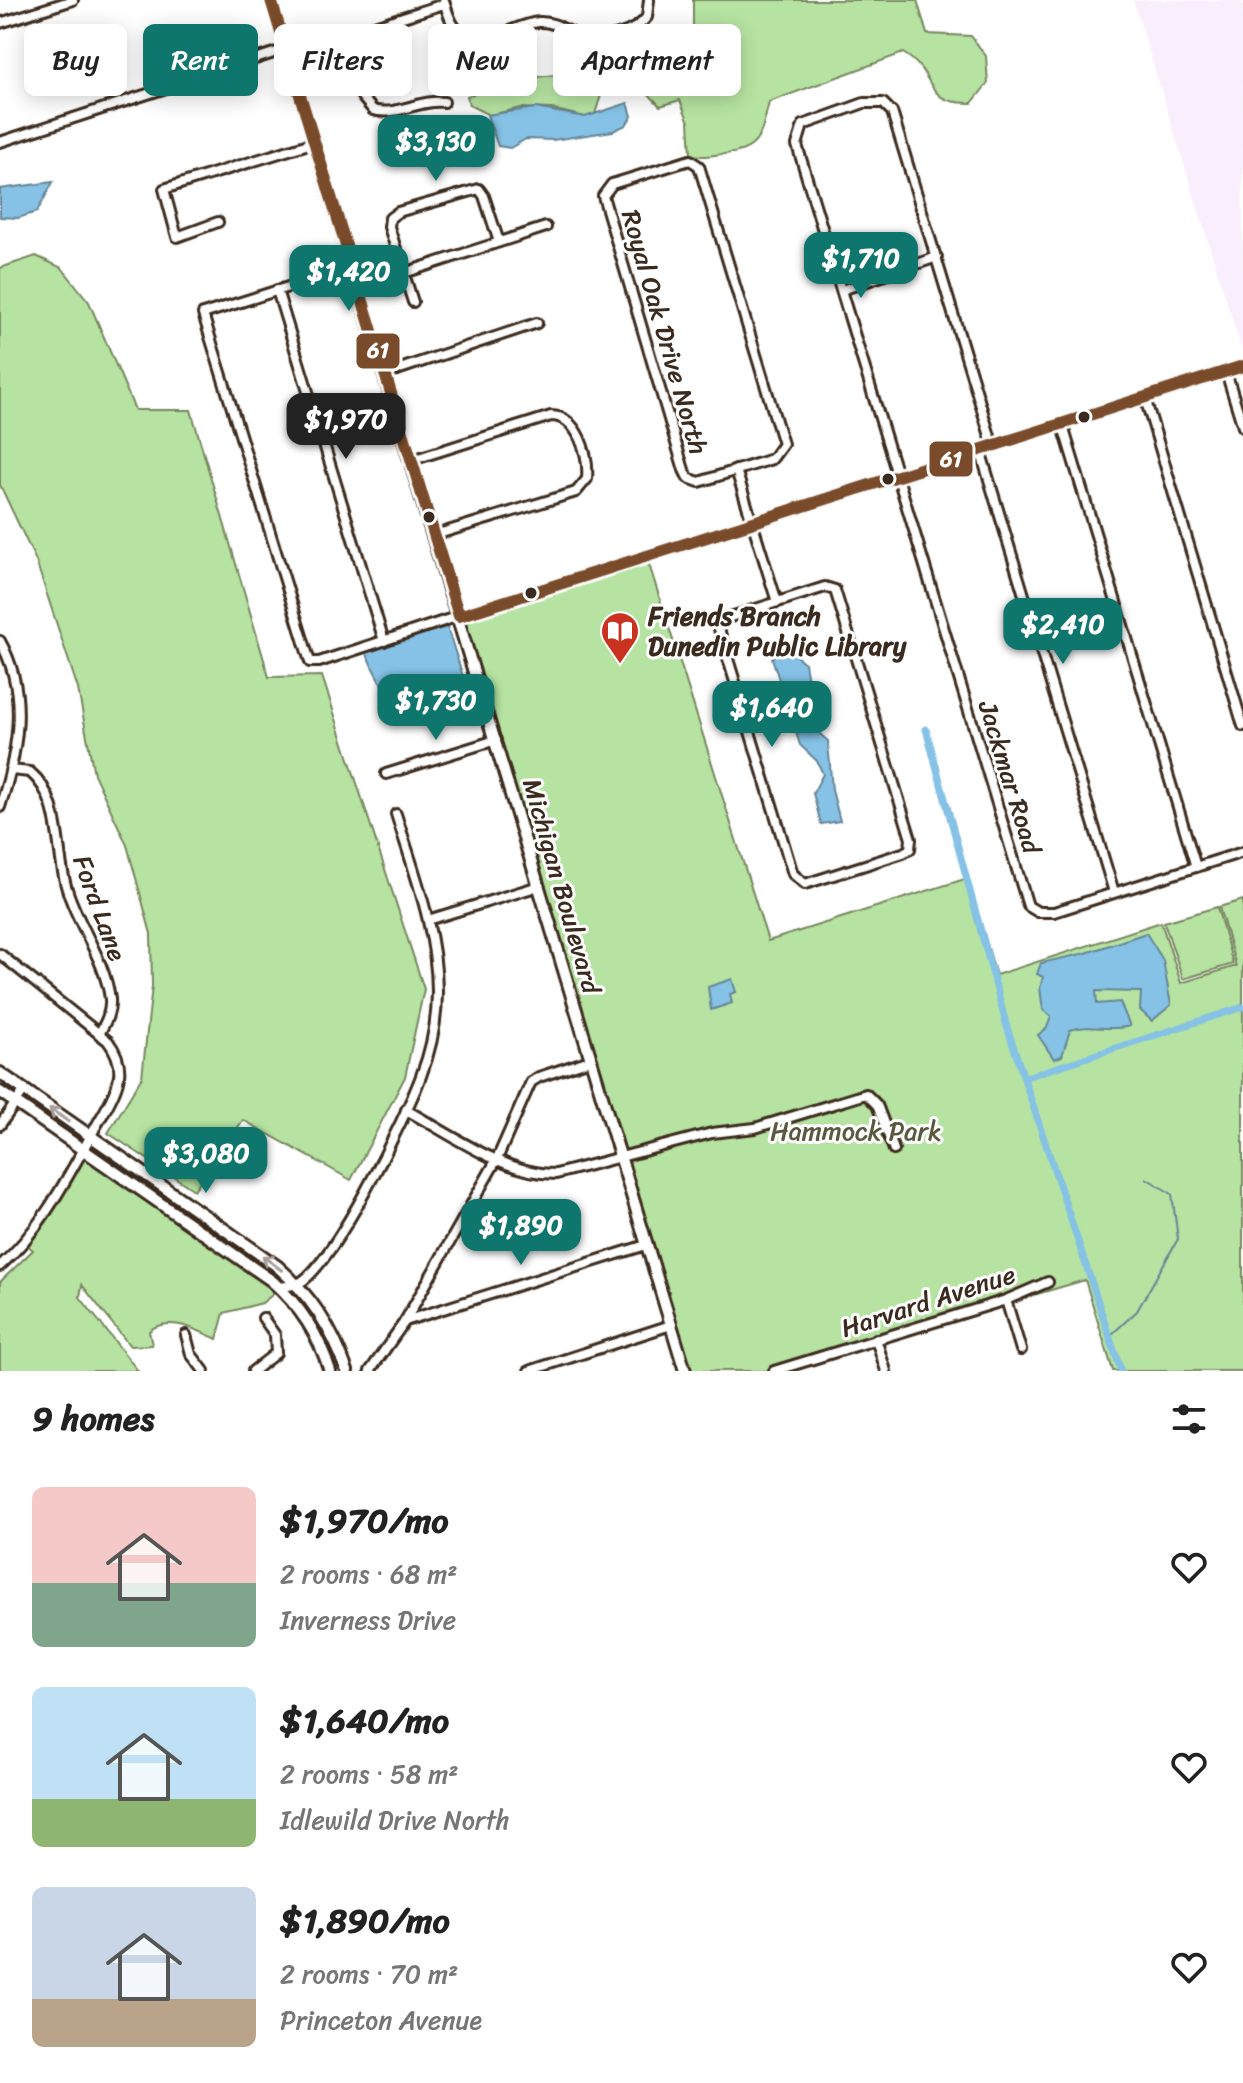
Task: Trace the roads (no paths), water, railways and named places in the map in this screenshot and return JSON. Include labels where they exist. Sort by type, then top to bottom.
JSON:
[{"type":"street","points":[[0,23],[73,0]]},
{"type":"street","name":"Michigan Boulevard","points":[[271,0],[278,24]]},
{"type":"street","points":[[379,24],[444,2],[457,30],[467,36],[486,37],[537,22],[554,24],[586,38],[635,28],[647,17],[649,0]]},
{"type":"street","points":[[0,142],[274,53]]},
{"type":"street","name":"Michigan Boulevard","points":[[301,96],[685,1371]]},
{"type":"street","points":[[362,96],[373,110],[390,112],[422,101],[444,102]]},
{"type":"street","name":"Jackmar Road","points":[[937,257],[892,112],[883,103],[864,103],[803,125],[797,145],[1028,906],[1045,913],[1114,892]]},
{"type":"street","points":[[218,222],[177,237],[167,212],[164,189],[315,142]]},
{"type":"street","name":"Royal Oak Drive North","points":[[690,160],[699,166],[783,444],[772,459],[736,470],[699,482],[688,478],[684,470],[603,196],[612,184],[681,161],[690,160]]},
{"type":"street","points":[[413,302],[389,227],[390,218],[479,189],[499,242]]},
{"type":"street","points":[[404,273],[546,227]]},
{"type":"street","points":[[842,290],[937,257],[993,446]]},
{"type":"street","points":[[399,258],[353,267],[203,314],[310,662],[319,662],[1243,366]]},
{"type":"street","points":[[277,290],[384,641]]},
{"type":"street","points":[[385,374],[537,323]]},
{"type":"street","points":[[1226,372],[1243,427]]},
{"type":"street","points":[[1145,398],[1243,726]]},
{"type":"street","points":[[412,460],[551,416],[562,416],[573,424],[586,464],[583,487],[435,535]]},
{"type":"street","points":[[1062,423],[1196,867]]},
{"type":"street","points":[[980,450],[1114,892],[1243,852]]},
{"type":"street","points":[[736,470],[777,602]]},
{"type":"street","points":[[825,587],[835,590],[911,839],[910,849],[805,884],[798,882],[719,629],[724,619],[777,602],[825,587]]},
{"type":"street","points":[[0,641],[16,682],[19,727],[0,807]]},
{"type":"street","points":[[386,774],[496,740]]},
{"type":"street","name":"Ford Lane","points":[[11,770],[30,772],[43,786],[50,801],[67,891],[98,960],[110,998],[110,1011],[99,1034]]},
{"type":"street","points":[[279,1287],[298,1284],[322,1263],[406,1110],[424,1066],[434,1025],[436,969],[428,920],[396,814]]},
{"type":"street","points":[[428,920],[539,886]]},
{"type":"street","points":[[0,954],[99,1034],[114,1049],[120,1070],[114,1093],[45,1214],[0,1266]]},
{"type":"street","points":[[370,1371],[405,1321],[497,1159],[531,1082],[590,1060]]},
{"type":"street","points":[[0,1073],[298,1284],[327,1322],[347,1371]]},
{"type":"street","points":[[0,1125],[24,1091]]},
{"type":"street","points":[[0,1092],[279,1287],[310,1323],[330,1371]]},
{"type":"street","points":[[406,1110],[497,1159],[539,1174],[579,1170],[712,1133],[755,1128],[866,1094],[877,1105],[894,1150]]},
{"type":"street","points":[[147,1193],[155,1180]]},
{"type":"street","points":[[405,1321],[646,1245]]},
{"type":"street","name":"Harvard Avenue","points":[[774,1371],[1006,1300],[1048,1282]]},
{"type":"street","points":[[1006,1300],[1021,1350]]},
{"type":"street","points":[[253,1371],[276,1353],[275,1335],[263,1318]]},
{"type":"street","points":[[529,1371],[671,1325]]},
{"type":"street","points":[[186,1335],[191,1354],[204,1371]]},
{"type":"street","points":[[876,1339],[886,1371]]},
{"type":"water","points":[[628,103],[632,116],[626,125],[613,131],[553,140],[526,139],[510,148],[498,146],[487,115],[535,108],[585,117]]},
{"type":"water","points":[[53,182],[37,212],[18,218],[0,217],[0,189]]},
{"type":"water","points":[[447,627],[469,695],[442,705],[429,706],[416,706],[394,697],[376,674],[367,650]]},
{"type":"water","points":[[782,645],[805,663],[809,699],[804,720],[828,741],[832,790],[840,821],[821,824],[813,793],[823,774],[817,761],[800,745],[772,658]]},
{"type":"water","points":[[1146,933],[1163,960],[1171,1005],[1152,1021],[1140,1010],[1141,992],[1096,991],[1097,1004],[1120,1002],[1130,1026],[1070,1030],[1062,1056],[1054,1059],[1038,1035],[1047,1028],[1051,1016],[1043,1010],[1040,988],[1043,977],[1037,974],[1041,963],[1086,953]]},
{"type":"water","points":[[732,979],[736,992],[730,994],[732,1003],[711,1010],[708,987]]},
{"type":"waterway","points":[[926,729],[1007,1027],[1121,1371]]},
{"type":"waterway","points":[[1026,1077],[1243,1007]]},
{"type":"waterway","points":[[1110,1336],[1137,1311],[1178,1239],[1172,1194],[1146,1178]]},
{"type":"place","name":"Friends Branch Dunedin Public Library","points":[[620,665]]},
{"type":"park label","name":"Hammock Park","points":[[856,1131]]}]
